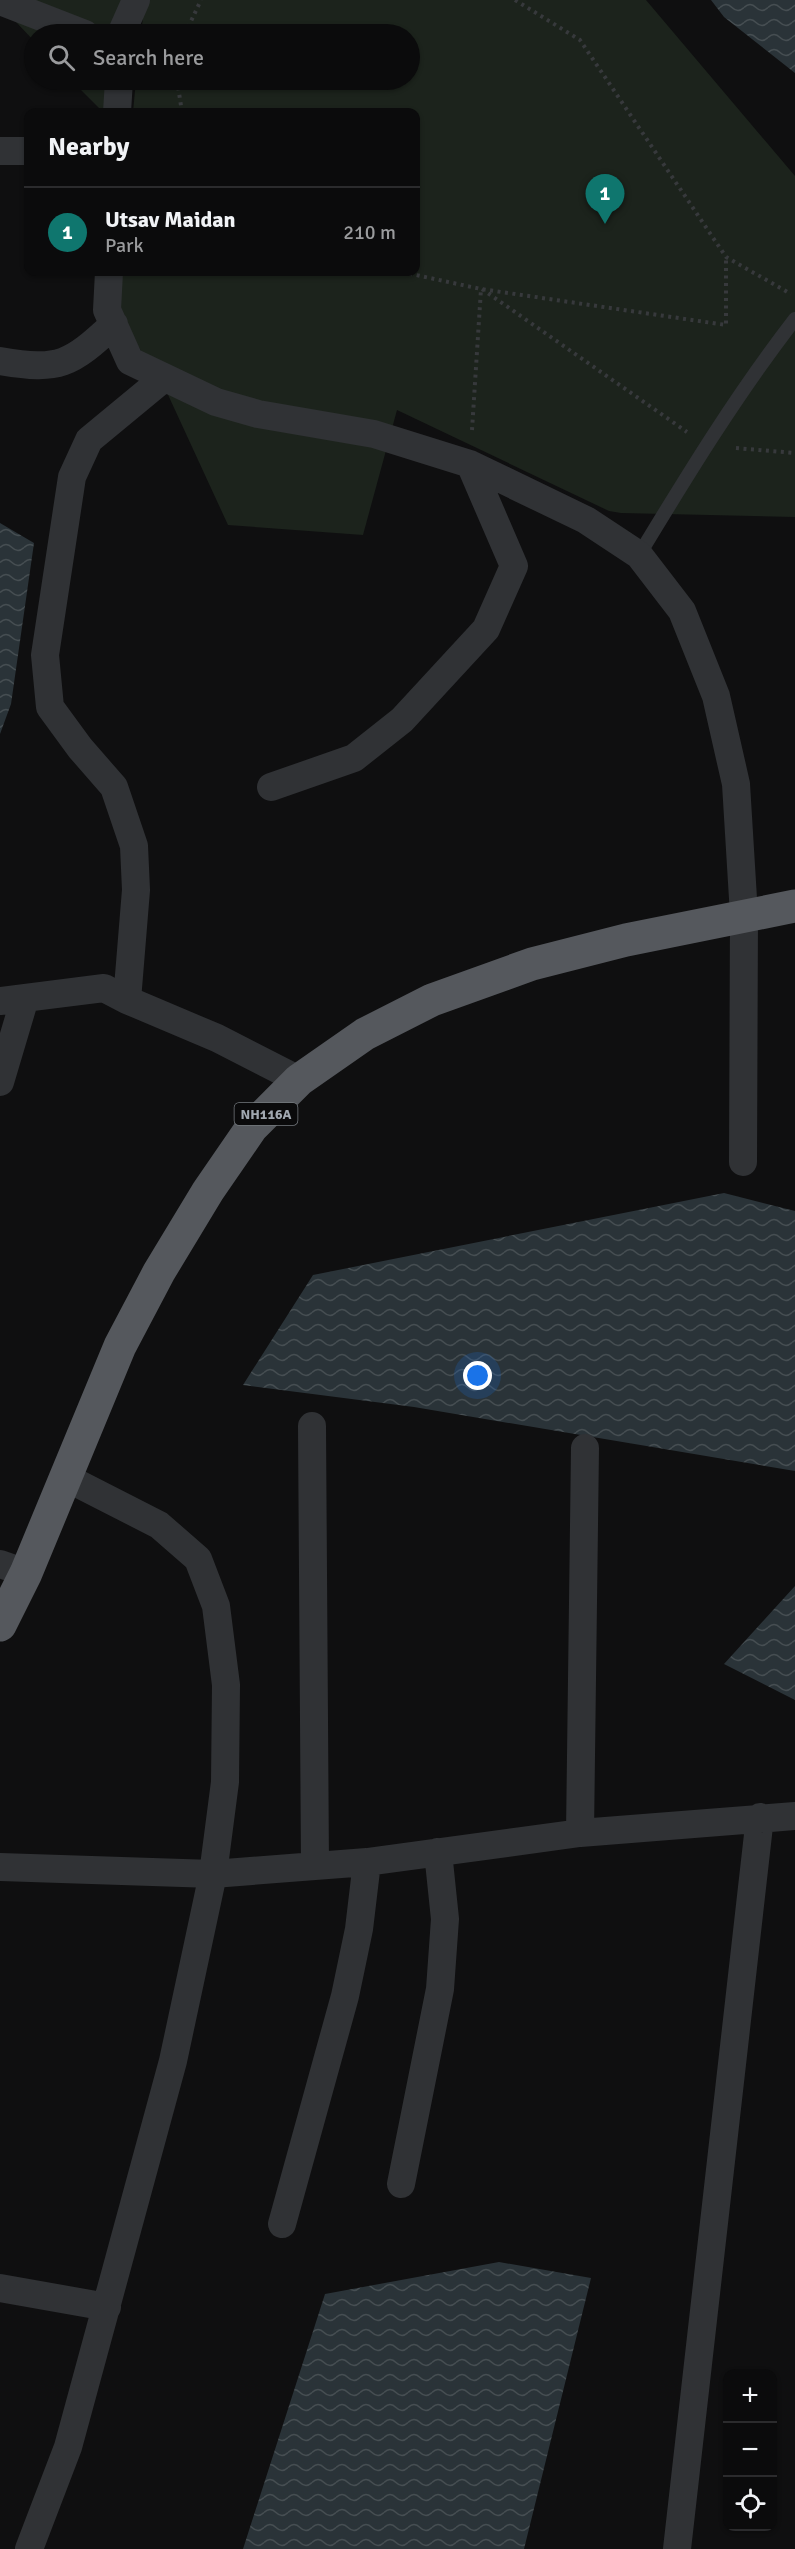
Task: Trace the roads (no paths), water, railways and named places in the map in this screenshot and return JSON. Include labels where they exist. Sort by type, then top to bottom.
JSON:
[{"type":"highway","name":"NH116A","points":[[0,1625],[13,1568],[65,1477],[120,1346],[165,1262],[208,1191],[252,1127],[298,1080],[365,1034],[432,1000],[532,964],[626,940],[795,906]]},
{"type":"street","points":[[125,24],[136,0]]},
{"type":"street","points":[[0,1],[59,24]]},
{"type":"street","points":[[117,108],[118,90]]},
{"type":"street","points":[[0,150],[24,151]]},
{"type":"street","points":[[109,276],[107,310],[130,361],[216,402],[258,414],[374,434],[470,464],[586,520],[639,555],[682,611],[716,696],[736,784],[744,915],[743,1161]]},
{"type":"street","points":[[0,361],[54,366],[84,353],[114,324]]},
{"type":"street","points":[[127,1000],[136,890],[134,846],[114,787],[80,748],[50,707],[45,655],[59,577],[72,477],[89,440],[164,378]]},
{"type":"street","points":[[271,787],[354,758],[402,720],[486,629],[514,566],[470,464]]},
{"type":"street","points":[[0,1082],[13,1000],[104,988],[217,1038],[298,1080]]},
{"type":"street","points":[[312,1426],[315,1866]]},
{"type":"street","points":[[580,1833],[585,1448]]},
{"type":"street","points":[[29,2549],[68,2447],[173,2061],[213,1874],[225,1782],[226,1685],[216,1606],[198,1559],[159,1525],[65,1477]]},
{"type":"street","points":[[0,1867],[213,1874],[367,1862],[580,1833],[795,1816]]},
{"type":"street","points":[[677,2549],[760,1818]]},
{"type":"street","points":[[401,2184],[440,1989],[445,1919],[438,1852]]},
{"type":"street","points":[[282,2224],[345,1996],[359,1929],[367,1862]]},
{"type":"street","points":[[0,2288],[107,2307]]},
{"type":"lane","points":[[639,555],[706,445],[762,362],[795,319]]},
{"type":"water","points":[[711,0],[795,0],[795,73],[724,17]]},
{"type":"water","points":[[0,523],[34,543],[11,704],[0,734]]},
{"type":"water","points":[[724,1193],[795,1211],[795,1471],[414,1407],[243,1385],[313,1275]]},
{"type":"water","points":[[795,1586],[795,1700],[724,1664]]},
{"type":"water","points":[[499,2262],[591,2278],[524,2549],[243,2549],[325,2294]]},
{"type":"place","name":"Utsav Maidan","points":[[605,224]]}]
